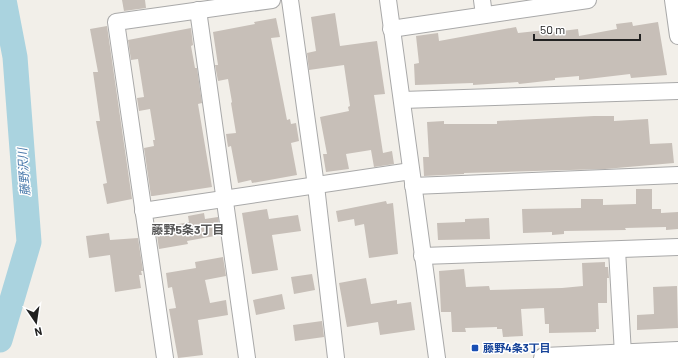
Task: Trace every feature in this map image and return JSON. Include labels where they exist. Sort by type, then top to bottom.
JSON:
[{"type":"street","points":[[165,358],[116,22],[272,0]]},
{"type":"street","points":[[290,0],[316,186],[336,358]]},
{"type":"street","points":[[388,0],[437,358]]},
{"type":"street","points":[[391,30],[483,8],[582,0]]},
{"type":"street","points":[[198,10],[247,358]]},
{"type":"street","points":[[676,10],[678,36]]},
{"type":"street","points":[[402,100],[678,91]]},
{"type":"street","points":[[143,210],[316,186],[412,179],[678,175]]},
{"type":"street","points":[[422,256],[678,247]]},
{"type":"street","points":[[617,250],[623,354]]},
{"type":"street","points":[[544,358],[571,358],[623,354],[668,354]]},
{"type":"building","points":[[122,0],[145,0],[146,8],[124,11]]},
{"type":"building","points":[[335,13],[340,46],[377,41],[385,94],[374,95],[383,153],[392,151],[394,164],[374,167],[371,150],[346,154],[349,169],[326,172],[323,154],[327,154],[320,117],[349,111],[348,107],[350,106],[344,65],[309,70],[307,53],[316,51],[311,17]]},
{"type":"building","points":[[276,18],[280,37],[271,38],[287,120],[290,119],[291,124],[296,123],[299,141],[291,143],[297,175],[252,183],[251,180],[238,183],[231,146],[228,147],[226,134],[236,133],[232,102],[228,79],[218,81],[215,65],[218,65],[213,32],[255,24],[254,22]]},
{"type":"building","points":[[632,22],[633,26],[658,22],[667,75],[631,78],[630,74],[579,80],[579,76],[519,84],[518,82],[473,85],[473,83],[415,85],[414,64],[419,63],[416,36],[438,33],[439,41],[516,27],[518,33],[546,30],[546,33],[578,29],[579,36],[617,29],[616,24]]},
{"type":"building","points":[[107,26],[132,199],[107,204],[103,184],[107,183],[96,121],[100,121],[93,72],[98,72],[90,29]]},
{"type":"building","points":[[191,28],[193,45],[191,46],[195,68],[197,68],[202,103],[198,104],[212,187],[151,196],[144,148],[154,146],[153,140],[155,140],[150,109],[139,111],[137,98],[144,97],[138,59],[131,60],[128,40]]},
{"type":"building","points":[[614,116],[614,121],[648,119],[650,144],[672,143],[674,163],[605,169],[464,173],[424,176],[423,157],[429,157],[427,122],[444,121],[444,124],[497,124],[497,121]]},
{"type":"building","points":[[636,189],[652,189],[652,209],[661,209],[661,213],[678,212],[678,229],[666,230],[666,227],[625,228],[626,230],[564,231],[564,234],[552,235],[552,232],[523,233],[522,209],[581,208],[581,199],[603,199],[603,205],[636,204]]},
{"type":"building","points":[[386,201],[387,204],[393,203],[398,254],[369,258],[364,224],[355,226],[354,219],[338,222],[336,211]]},
{"type":"building","points":[[267,209],[269,219],[298,215],[301,231],[272,235],[278,270],[252,274],[242,213]]},
{"type":"building","points":[[204,213],[205,219],[218,217],[220,235],[187,241],[188,244],[159,249],[157,235],[160,234],[159,228],[189,222],[188,216]]},
{"type":"building","points":[[489,218],[490,239],[438,240],[437,223],[465,222],[465,219]]},
{"type":"building","points":[[109,233],[110,240],[138,238],[143,271],[141,271],[142,275],[139,275],[141,288],[115,292],[110,255],[89,258],[86,236]]},
{"type":"building","points":[[223,257],[226,276],[205,280],[210,303],[226,300],[228,315],[198,320],[203,355],[178,358],[169,309],[176,308],[172,287],[168,288],[166,273],[196,268],[195,262]]},
{"type":"building","points":[[605,262],[605,267],[608,267],[609,278],[607,278],[607,303],[598,303],[599,329],[596,329],[596,332],[549,333],[549,324],[545,324],[544,308],[521,309],[523,336],[503,337],[502,329],[497,329],[497,327],[465,328],[466,332],[452,332],[451,312],[441,312],[439,271],[464,269],[466,287],[489,286],[490,290],[562,288],[583,286],[582,263]]},
{"type":"building","points":[[312,274],[315,290],[294,294],[291,277]]},
{"type":"building","points":[[366,278],[371,304],[397,300],[397,304],[411,302],[415,330],[380,335],[378,322],[347,327],[339,283]]},
{"type":"building","points":[[677,286],[678,328],[637,330],[637,315],[654,314],[653,287]]},
{"type":"building","points":[[282,294],[285,309],[256,315],[253,300]]},
{"type":"building","points":[[322,321],[324,337],[295,341],[293,325]]},
{"type":"waterway","name":"藤野沢川","points":[[0,340],[29,242],[15,57],[4,0]]},
{"type":"place","name":"藤野4条3丁目","points":[[475,348]]},
{"type":"district","name":"藤野5条3丁目","points":[[188,230]]}]
